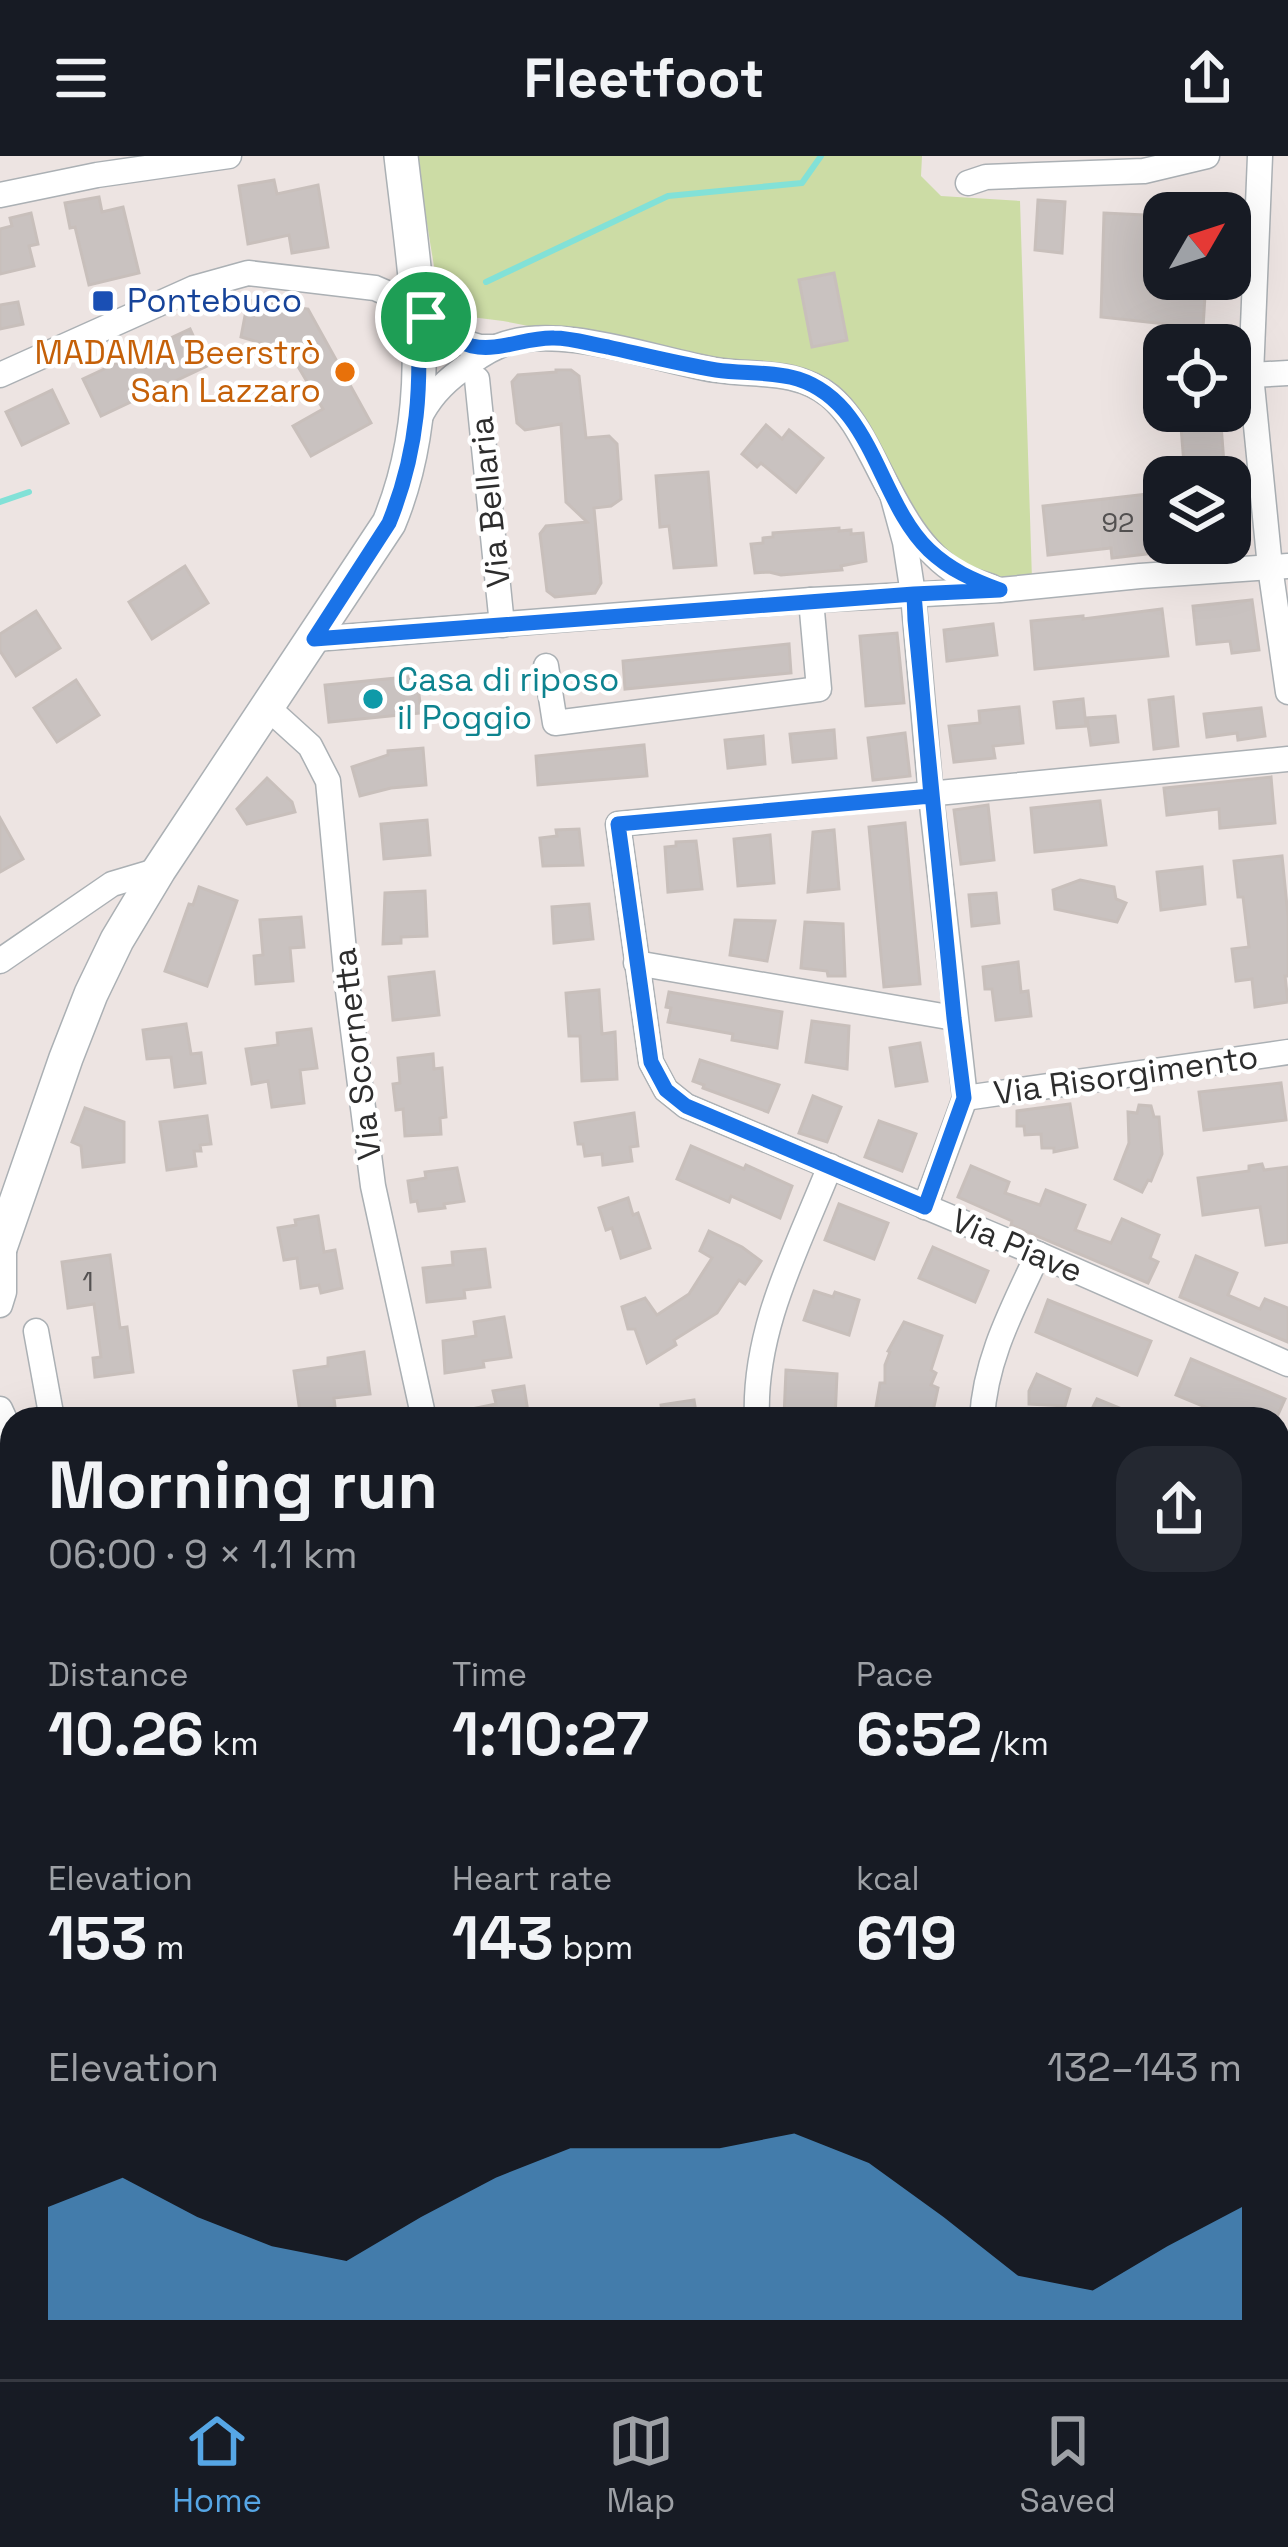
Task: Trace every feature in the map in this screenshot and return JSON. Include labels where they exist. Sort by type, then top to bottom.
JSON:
[{"type":"street","points":[[0,195],[229,156]]},
{"type":"street","name":"Via Bellaria","points":[[2,1244],[40,1127],[117,940],[389,523],[418,421],[420,352],[401,156]]},
{"type":"street","points":[[968,183],[986,177],[1144,171],[1207,156]]},
{"type":"street","points":[[1260,156],[1251,375],[1279,567],[1288,692]]},
{"type":"street","points":[[0,375],[194,288],[248,273],[375,288],[417,306],[456,340],[480,347],[554,338],[722,371],[792,376],[832,398],[849,417],[925,547],[957,574],[1000,590]]},
{"type":"street","points":[[418,421],[445,383],[495,347]]},
{"type":"street","points":[[1251,375],[1288,374]]},
{"type":"street","name":"Via Bellaria","points":[[477,379],[502,626]]},
{"type":"street","points":[[893,498],[914,594],[964,1098],[925,1207]]},
{"type":"street","points":[[314,639],[1279,567]]},
{"type":"street","points":[[546,666],[554,723],[819,689],[811,600]]},
{"type":"street","name":"Via Scornetta","points":[[267,707],[310,746],[328,781],[373,1186],[421,1407]]},
{"type":"street","points":[[931,796],[1288,759]]},
{"type":"street","name":"Via Piave","points":[[931,796],[618,824],[651,1062],[666,1090],[686,1106],[1288,1364]]},
{"type":"street","points":[[0,961],[112,884],[159,870]]},
{"type":"street","points":[[636,963],[954,1018]]},
{"type":"street","name":"Via Risorgimento","points":[[964,1098],[1288,1052]]},
{"type":"street","points":[[758,1407],[762,1353],[772,1310],[830,1166]]},
{"type":"street","points":[[0,1305],[2,1244]]},
{"type":"street","points":[[983,1407],[994,1349],[1038,1254]]},
{"type":"street","points":[[37,1331],[50,1407]]},
{"type":"green space","points":[[416,156],[922,156],[921,176],[941,196],[1020,201],[1032,580],[969,578],[941,554],[821,383],[463,316],[439,297]]},
{"type":"building","points":[[274,180],[277,194],[318,185],[328,247],[292,253],[289,235],[248,244],[239,186]]},
{"type":"building","points":[[99,197],[102,212],[123,207],[139,273],[89,285],[65,203]]},
{"type":"building","points":[[1038,200],[1065,202],[1062,253],[1035,250]]},
{"type":"building","points":[[31,213],[38,244],[29,246],[34,266],[0,274],[0,229],[12,226],[10,218]]},
{"type":"building","points":[[1104,213],[1143,215],[1143,300],[1205,300],[1203,324],[1101,317]]},
{"type":"building","points":[[834,273],[847,340],[812,347],[799,280]]},
{"type":"building","points":[[248,300],[308,309],[371,423],[311,456],[293,426],[323,409],[289,351],[241,337]]},
{"type":"building","points":[[18,302],[23,324],[0,329],[0,305]]},
{"type":"building","points":[[190,329],[207,366],[101,416],[83,379]]},
{"type":"building","points":[[571,370],[579,376],[586,438],[609,436],[617,444],[621,499],[594,508],[601,583],[595,593],[555,597],[547,591],[540,534],[546,526],[587,522],[566,502],[561,424],[525,430],[517,423],[512,382],[518,375]]},
{"type":"building","points":[[52,390],[68,423],[22,445],[6,412]]},
{"type":"building","points":[[766,425],[782,439],[789,430],[823,458],[796,492],[742,454]]},
{"type":"building","points":[[1181,432],[1222,432],[1223,456],[1183,456]]},
{"type":"building","points":[[708,472],[716,565],[674,568],[669,526],[660,527],[656,476]]},
{"type":"building","points":[[1143,495],[1143,554],[1112,558],[1111,548],[1048,555],[1043,506]]},
{"type":"building","points":[[839,528],[863,533],[866,561],[841,566],[842,570],[755,573],[751,544],[763,543],[773,533]]},
{"type":"building","points":[[185,566],[208,603],[152,639],[129,602]]},
{"type":"building","points":[[1252,600],[1259,650],[1232,653],[1230,641],[1197,644],[1193,606]]},
{"type":"building","points":[[1162,609],[1168,656],[1035,669],[1031,621]]},
{"type":"building","points":[[36,611],[60,648],[16,676],[0,651],[0,634]]},
{"type":"building","points":[[993,624],[997,655],[947,661],[944,630]]},
{"type":"building","points":[[897,633],[904,703],[866,706],[860,636]]},
{"type":"building","points":[[789,644],[791,673],[625,689],[623,661]]},
{"type":"building","name":"Casa di riposo il Poggio","points":[[417,676],[421,713],[329,722],[325,685]]},
{"type":"building","points":[[76,680],[99,715],[57,742],[34,708]]},
{"type":"building","points":[[1173,697],[1178,746],[1154,749],[1149,700]]},
{"type":"building","points":[[1083,699],[1086,726],[1057,728],[1054,702]]},
{"type":"building","points":[[1019,707],[1023,743],[993,746],[995,758],[954,762],[949,726],[980,723],[979,711]]},
{"type":"building","points":[[1261,708],[1265,736],[1207,737],[1204,714]]},
{"type":"building","points":[[1115,716],[1118,742],[1091,745],[1087,718]]},
{"type":"building","points":[[834,730],[836,758],[793,762],[790,734]]},
{"type":"building","points":[[905,733],[910,776],[873,780],[868,738]]},
{"type":"building","points":[[763,736],[765,764],[728,768],[725,740]]},
{"type":"building","points":[[644,745],[647,776],[538,785],[536,756]]},
{"type":"building","points":[[423,748],[426,785],[360,796],[352,767],[388,755],[388,751]]},
{"type":"building","points":[[1271,777],[1275,823],[1220,828],[1219,809],[1167,815],[1164,788]]},
{"type":"building","points":[[267,778],[292,802],[295,812],[247,824],[237,809]]},
{"type":"building","points":[[1100,801],[1106,845],[1035,852],[1031,808]]},
{"type":"building","points":[[988,805],[994,860],[961,864],[954,810]]},
{"type":"building","points":[[0,818],[23,859],[0,872]]},
{"type":"building","points":[[427,820],[430,855],[384,859],[381,824]]},
{"type":"building","points":[[905,823],[920,984],[884,987],[869,827]]},
{"type":"building","points":[[579,829],[583,865],[543,866],[540,838],[557,836],[556,830]]},
{"type":"building","points":[[834,830],[839,889],[808,892],[813,832]]},
{"type":"building","points":[[770,835],[774,883],[738,886],[734,839]]},
{"type":"building","points":[[696,841],[702,889],[668,892],[665,847]]},
{"type":"building","points":[[1282,856],[1288,1002],[1255,1007],[1252,979],[1236,981],[1232,949],[1249,947],[1234,861]]},
{"type":"building","points":[[1202,867],[1205,904],[1161,910],[1157,872]]},
{"type":"building","points":[[1080,880],[1114,887],[1116,899],[1126,903],[1117,922],[1055,909],[1053,890]]},
{"type":"building","points":[[199,887],[237,901],[207,986],[165,971]]},
{"type":"building","points":[[425,891],[427,936],[401,937],[401,943],[383,944],[385,893]]},
{"type":"building","points":[[996,893],[999,923],[972,926],[969,895]]},
{"type":"building","points":[[589,904],[593,939],[554,943],[552,907]]},
{"type":"building","points":[[301,917],[304,947],[290,948],[293,981],[256,984],[254,956],[263,955],[260,920]]},
{"type":"building","points":[[735,920],[775,921],[767,961],[730,955]]},
{"type":"building","points":[[805,922],[843,924],[845,976],[801,968]]},
{"type":"building","points":[[1018,962],[1021,992],[1028,991],[1031,1016],[996,1020],[983,967]]},
{"type":"building","points":[[434,972],[439,1015],[393,1020],[389,977]]},
{"type":"building","points":[[599,990],[602,1034],[615,1032],[617,1079],[582,1081],[580,1036],[569,1036],[566,993]]},
{"type":"building","points":[[669,992],[782,1012],[777,1048],[668,1022]]},
{"type":"building","points":[[812,1021],[849,1026],[847,1069],[806,1062]]},
{"type":"building","points":[[186,1024],[191,1054],[201,1053],[205,1083],[175,1087],[171,1057],[147,1059],[143,1030]]},
{"type":"building","points":[[311,1029],[317,1068],[300,1070],[304,1103],[272,1107],[268,1081],[252,1084],[246,1049],[278,1045],[277,1033]]},
{"type":"building","points":[[920,1043],[927,1081],[896,1086],[890,1048]]},
{"type":"building","points":[[433,1054],[434,1069],[442,1068],[446,1117],[440,1118],[441,1134],[405,1136],[403,1109],[396,1110],[393,1084],[400,1083],[398,1058]]},
{"type":"building","points":[[700,1060],[779,1085],[768,1112],[693,1081]]},
{"type":"building","points":[[1281,1083],[1286,1120],[1204,1130],[1199,1092]]},
{"type":"building","points":[[813,1096],[841,1107],[827,1142],[799,1133]]},
{"type":"building","points":[[1070,1104],[1077,1147],[1054,1152],[1054,1148],[1042,1148],[1041,1134],[1025,1135],[1024,1126],[1017,1126],[1017,1111]]},
{"type":"building","points":[[1139,1105],[1151,1106],[1154,1117],[1159,1117],[1162,1154],[1142,1192],[1115,1179],[1129,1143],[1128,1112],[1137,1113]]},
{"type":"building","points":[[85,1108],[124,1122],[124,1162],[83,1167],[81,1146],[72,1142]]},
{"type":"building","points":[[634,1113],[638,1146],[630,1147],[632,1161],[603,1165],[602,1154],[585,1156],[575,1123]]},
{"type":"building","points":[[207,1116],[211,1144],[194,1151],[196,1166],[167,1170],[160,1122]]},
{"type":"building","points":[[879,1121],[916,1134],[902,1171],[865,1157]]},
{"type":"building","points":[[691,1146],[792,1186],[780,1218],[677,1179]]},
{"type":"building","points":[[1262,1164],[1264,1170],[1288,1167],[1288,1242],[1266,1245],[1260,1207],[1203,1215],[1198,1178],[1249,1171],[1249,1166]]},
{"type":"building","points":[[971,1166],[1009,1182],[1005,1193],[1040,1205],[1046,1190],[1085,1205],[1075,1230],[1111,1243],[1122,1219],[1159,1235],[1150,1258],[1158,1262],[1148,1283],[1011,1225],[1012,1221],[958,1197]]},
{"type":"building","points":[[457,1168],[464,1201],[419,1211],[417,1201],[411,1202],[408,1181],[426,1178],[425,1172]]},
{"type":"building","points":[[628,1198],[650,1248],[621,1258],[612,1228],[606,1230],[599,1208]]},
{"type":"building","points":[[839,1204],[888,1223],[874,1259],[825,1240]]},
{"type":"building","points":[[318,1216],[324,1252],[335,1250],[342,1288],[321,1293],[319,1285],[301,1288],[297,1258],[284,1260],[278,1228]]},
{"type":"building","points":[[709,1231],[761,1261],[745,1284],[739,1280],[717,1313],[647,1363],[622,1307],[645,1298],[657,1315],[689,1294],[712,1258],[700,1251]]},
{"type":"building","points":[[933,1247],[988,1271],[975,1302],[919,1278]]},
{"type":"building","points":[[485,1249],[490,1287],[464,1290],[465,1298],[427,1302],[423,1268],[453,1265],[452,1252]]},
{"type":"building","points":[[110,1255],[120,1328],[127,1327],[133,1372],[95,1377],[93,1358],[101,1357],[94,1304],[68,1308],[62,1262]]},
{"type":"building","points":[[1196,1256],[1237,1273],[1228,1295],[1260,1309],[1265,1299],[1288,1308],[1288,1342],[1180,1297]]},
{"type":"building","points":[[814,1291],[859,1300],[849,1335],[804,1320]]},
{"type":"building","points":[[1048,1300],[1151,1341],[1137,1375],[1036,1332]]},
{"type":"building","points":[[504,1317],[511,1357],[445,1373],[443,1341],[476,1336],[474,1322]]},
{"type":"building","points":[[904,1322],[942,1336],[931,1370],[936,1373],[931,1385],[938,1388],[934,1407],[876,1407],[880,1383],[885,1383],[888,1351]]},
{"type":"building","points":[[364,1352],[370,1394],[334,1398],[335,1407],[299,1407],[294,1371],[328,1366],[328,1358]]},
{"type":"building","points":[[1191,1359],[1285,1399],[1281,1407],[1205,1407],[1176,1395]]},
{"type":"building","points":[[786,1370],[837,1374],[836,1407],[784,1407]]},
{"type":"building","points":[[1037,1374],[1070,1389],[1065,1406],[1029,1404]]},
{"type":"building","points":[[524,1386],[527,1407],[481,1407],[496,1404],[493,1391]]},
{"type":"building","points":[[1097,1399],[1117,1407],[1093,1407]]},
{"type":"building","points":[[694,1400],[695,1407],[661,1407]]},
{"type":"waterway","points":[[486,282],[668,196],[802,183],[821,156]]},
{"type":"waterway","points":[[0,502],[29,492]]},
{"type":"place","name":"Pontebuco","points":[[103,301]]},
{"type":"place","name":"MADAMA Beerstrò San Lazzaro","points":[[345,372]]},
{"type":"place","name":"Casa di riposo il Poggio","points":[[373,699]]},
{"type":"route","points":[[426,317],[417,306],[418,421],[397,503],[314,639],[914,594],[931,796],[618,824],[651,1062],[666,1090],[686,1106],[925,1207],[964,1098],[914,594],[1000,590],[957,574],[925,547],[849,417],[812,384],[792,376],[722,371],[554,338],[495,347],[468,345],[426,317]]}]
